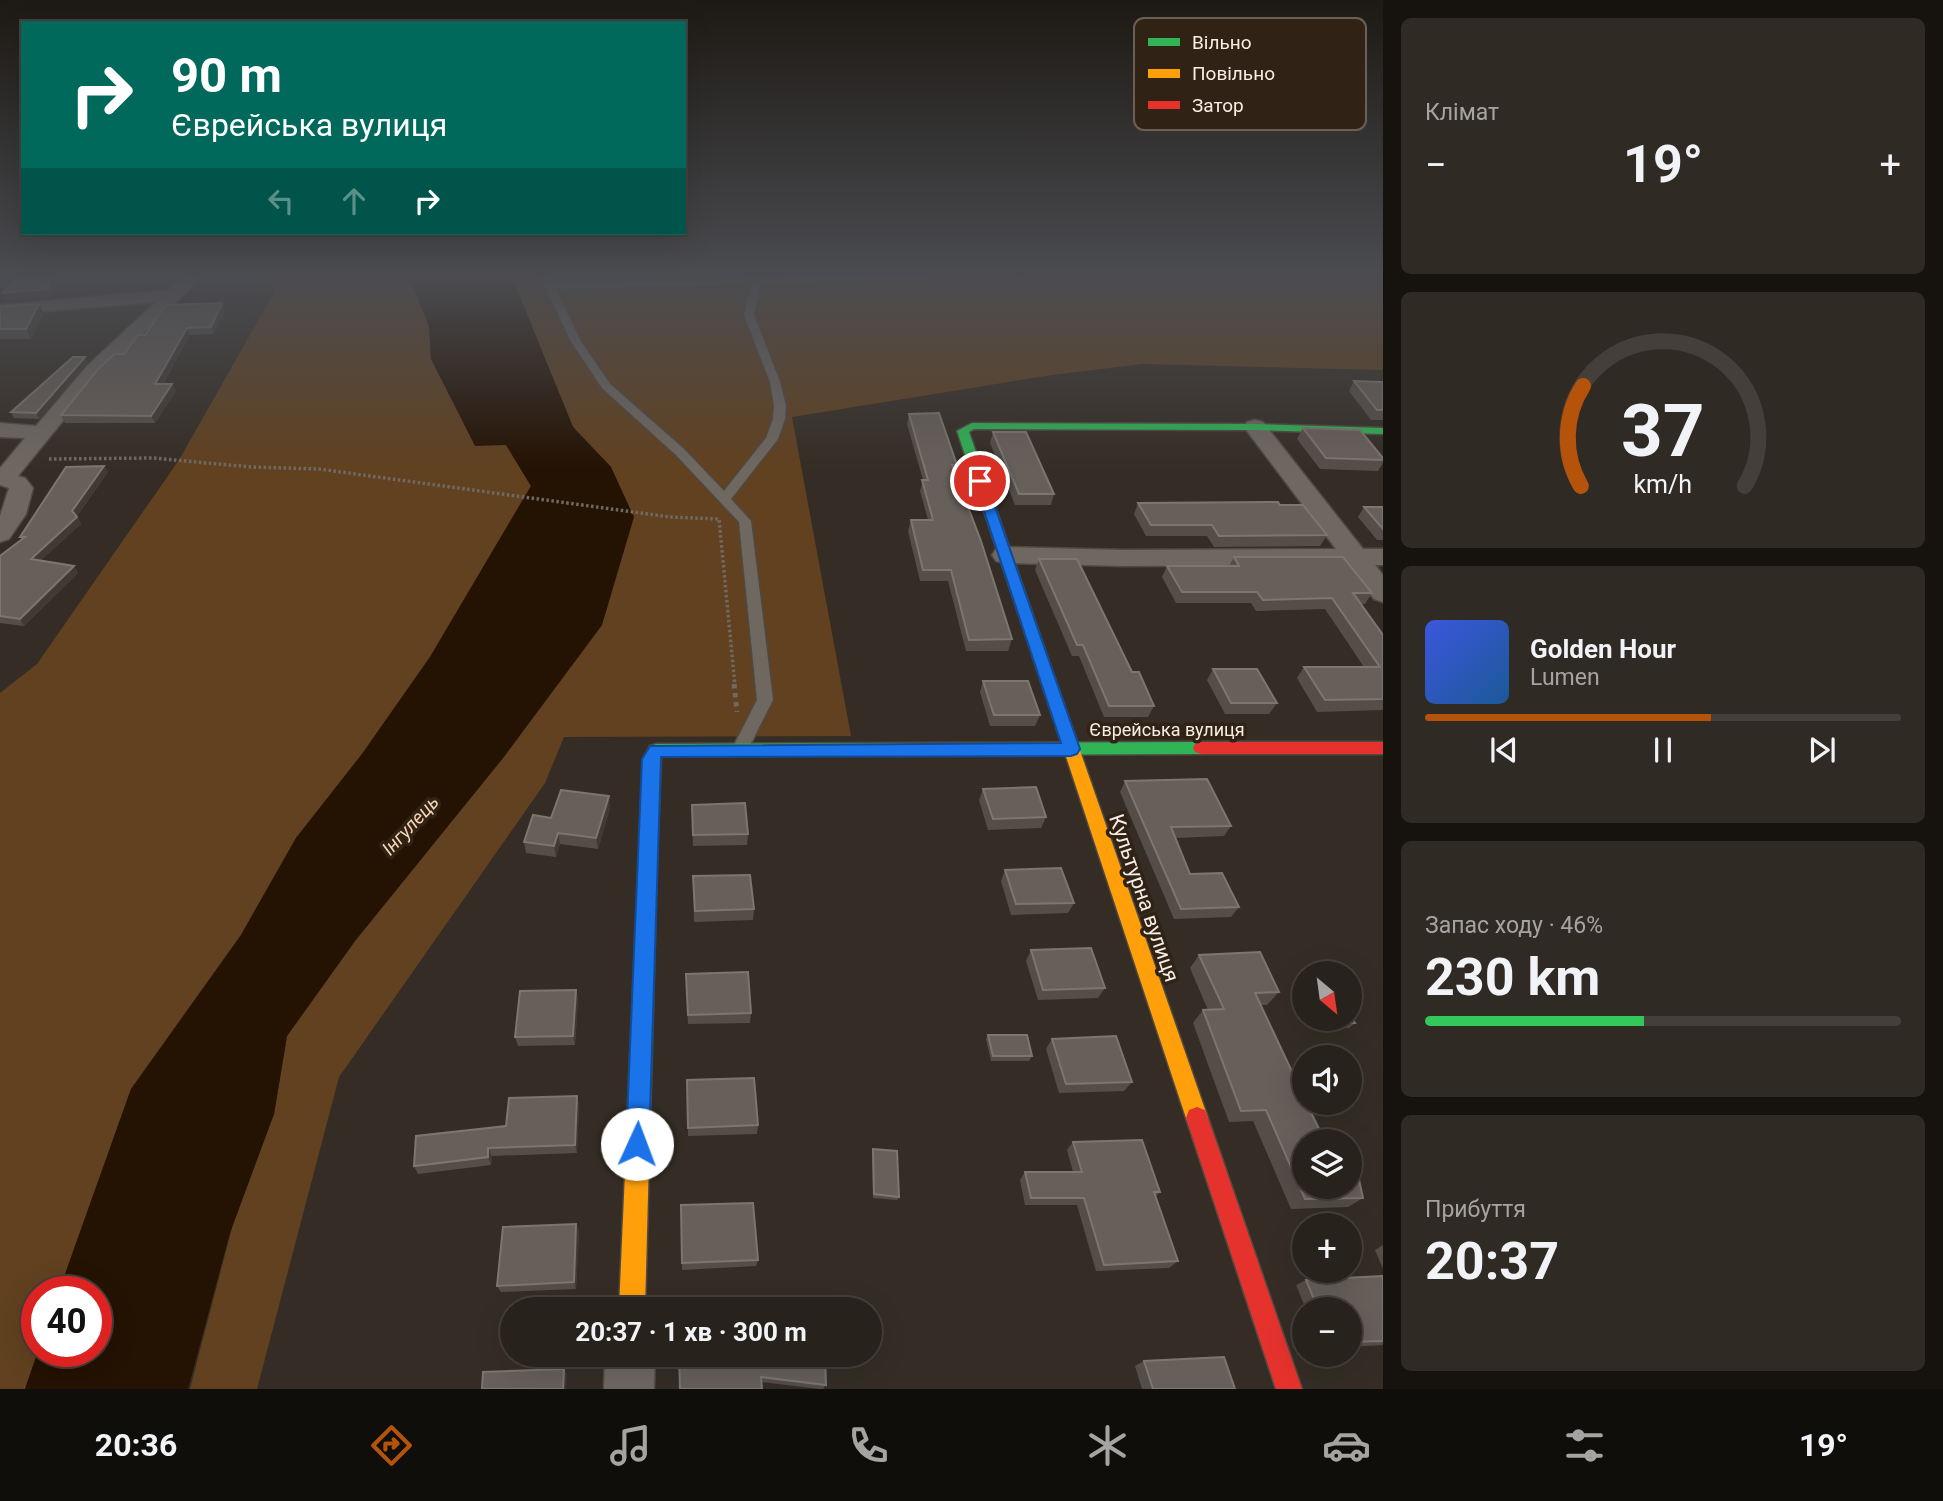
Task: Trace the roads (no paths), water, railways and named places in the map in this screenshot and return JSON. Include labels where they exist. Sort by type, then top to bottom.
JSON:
[{"type":"street","points":[[2,479],[21,461],[39,433],[94,370],[127,340]]},
{"type":"street","name":"Культурна вулиця","points":[[1255,427],[972,426],[963,431],[1289,1389]]},
{"type":"street","points":[[1255,427],[1383,432]]},
{"type":"street","points":[[1255,427],[1383,593]]},
{"type":"street","points":[[0,430],[39,433]]},
{"type":"street","points":[[0,534],[14,514],[21,488],[18,483],[2,479]]},
{"type":"street","points":[[1005,555],[1123,558],[1383,557]]},
{"type":"street","name":"Єврейська вулиця","points":[[632,1297],[651,759],[656,750],[1383,748]]},
{"type":"street","points":[[629,1389],[630,1367]]},
{"type":"lane","points":[[575,340],[606,386],[680,452],[745,521],[765,700],[740,749]]},
{"type":"lane","points":[[724,500],[772,439],[779,419],[780,406],[775,382],[759,340]]},
{"type":"water","name":"Інгулець","points":[[430,340],[537,340],[573,427],[611,467],[634,517],[602,625],[503,758],[355,941],[287,1036],[274,1114],[230,1233],[188,1389],[25,1389],[33,1367],[112,1367],[112,1276],[64,1276],[131,1089],[241,935],[296,838],[362,754],[430,657],[531,486],[506,445],[475,446],[431,359]]}]
